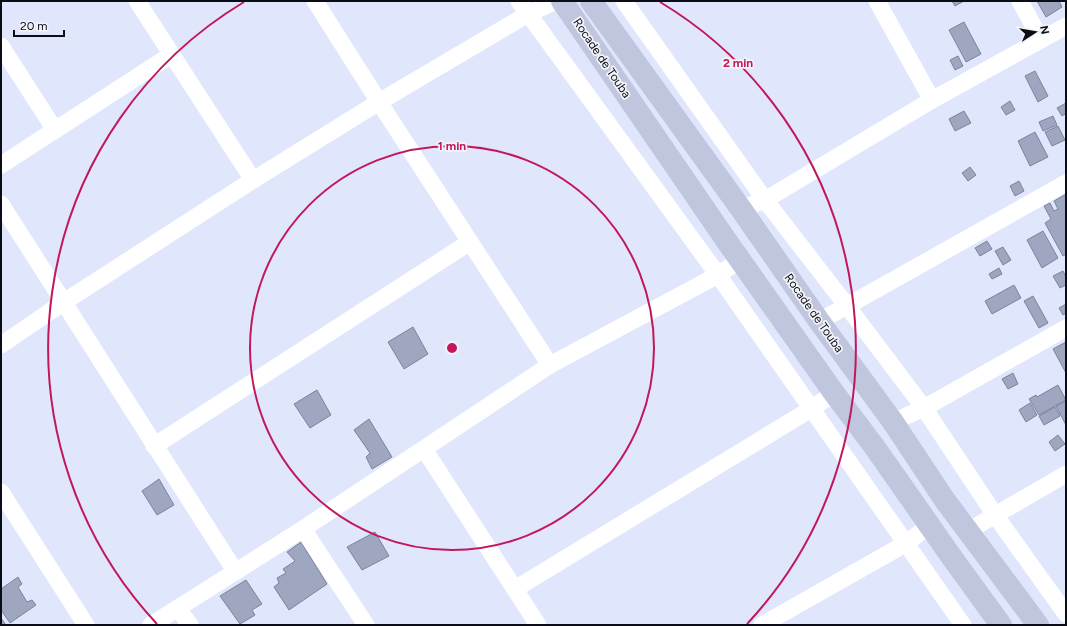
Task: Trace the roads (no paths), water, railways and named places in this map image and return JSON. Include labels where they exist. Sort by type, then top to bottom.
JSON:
[{"type":"main road","name":"Rocade de Touba","points":[[562,1],[740,260],[834,393],[876,449],[929,526],[1002,625]]},
{"type":"main road","name":"Rocade de Touba","points":[[591,1],[741,209],[819,321],[893,422],[944,499],[1038,625]]},
{"type":"street","points":[[137,1],[253,180]]},
{"type":"street","points":[[315,1],[550,365]]},
{"type":"street","points":[[1,345],[64,302],[253,180],[379,102],[524,8],[556,1]]},
{"type":"street","points":[[624,1],[765,200],[924,408],[995,515],[1066,614]]},
{"type":"street","points":[[877,1],[932,100]]},
{"type":"street","points":[[1020,1],[1041,40]]},
{"type":"street","points":[[524,8],[718,275],[963,625]]},
{"type":"street","points":[[741,209],[765,200],[932,100],[1066,26]]},
{"type":"street","points":[[1,46],[55,130]]},
{"type":"street","points":[[1,165],[171,55]]},
{"type":"street","points":[[819,321],[1066,183]]},
{"type":"street","points":[[1,204],[235,571]]},
{"type":"street","points":[[154,446],[470,242]]},
{"type":"street","points":[[151,625],[303,529],[550,365],[718,275],[740,260]]},
{"type":"street","points":[[893,422],[924,408],[1066,328]]},
{"type":"street","points":[[515,589],[811,409],[834,393]]},
{"type":"street","points":[[424,449],[538,625]]},
{"type":"street","points":[[968,531],[1066,474]]},
{"type":"street","points":[[1,492],[86,625]]},
{"type":"street","points":[[762,625],[905,544],[929,526]]},
{"type":"street","points":[[303,529],[366,625]]},
{"type":"street","points":[[178,609],[190,625]]}]
